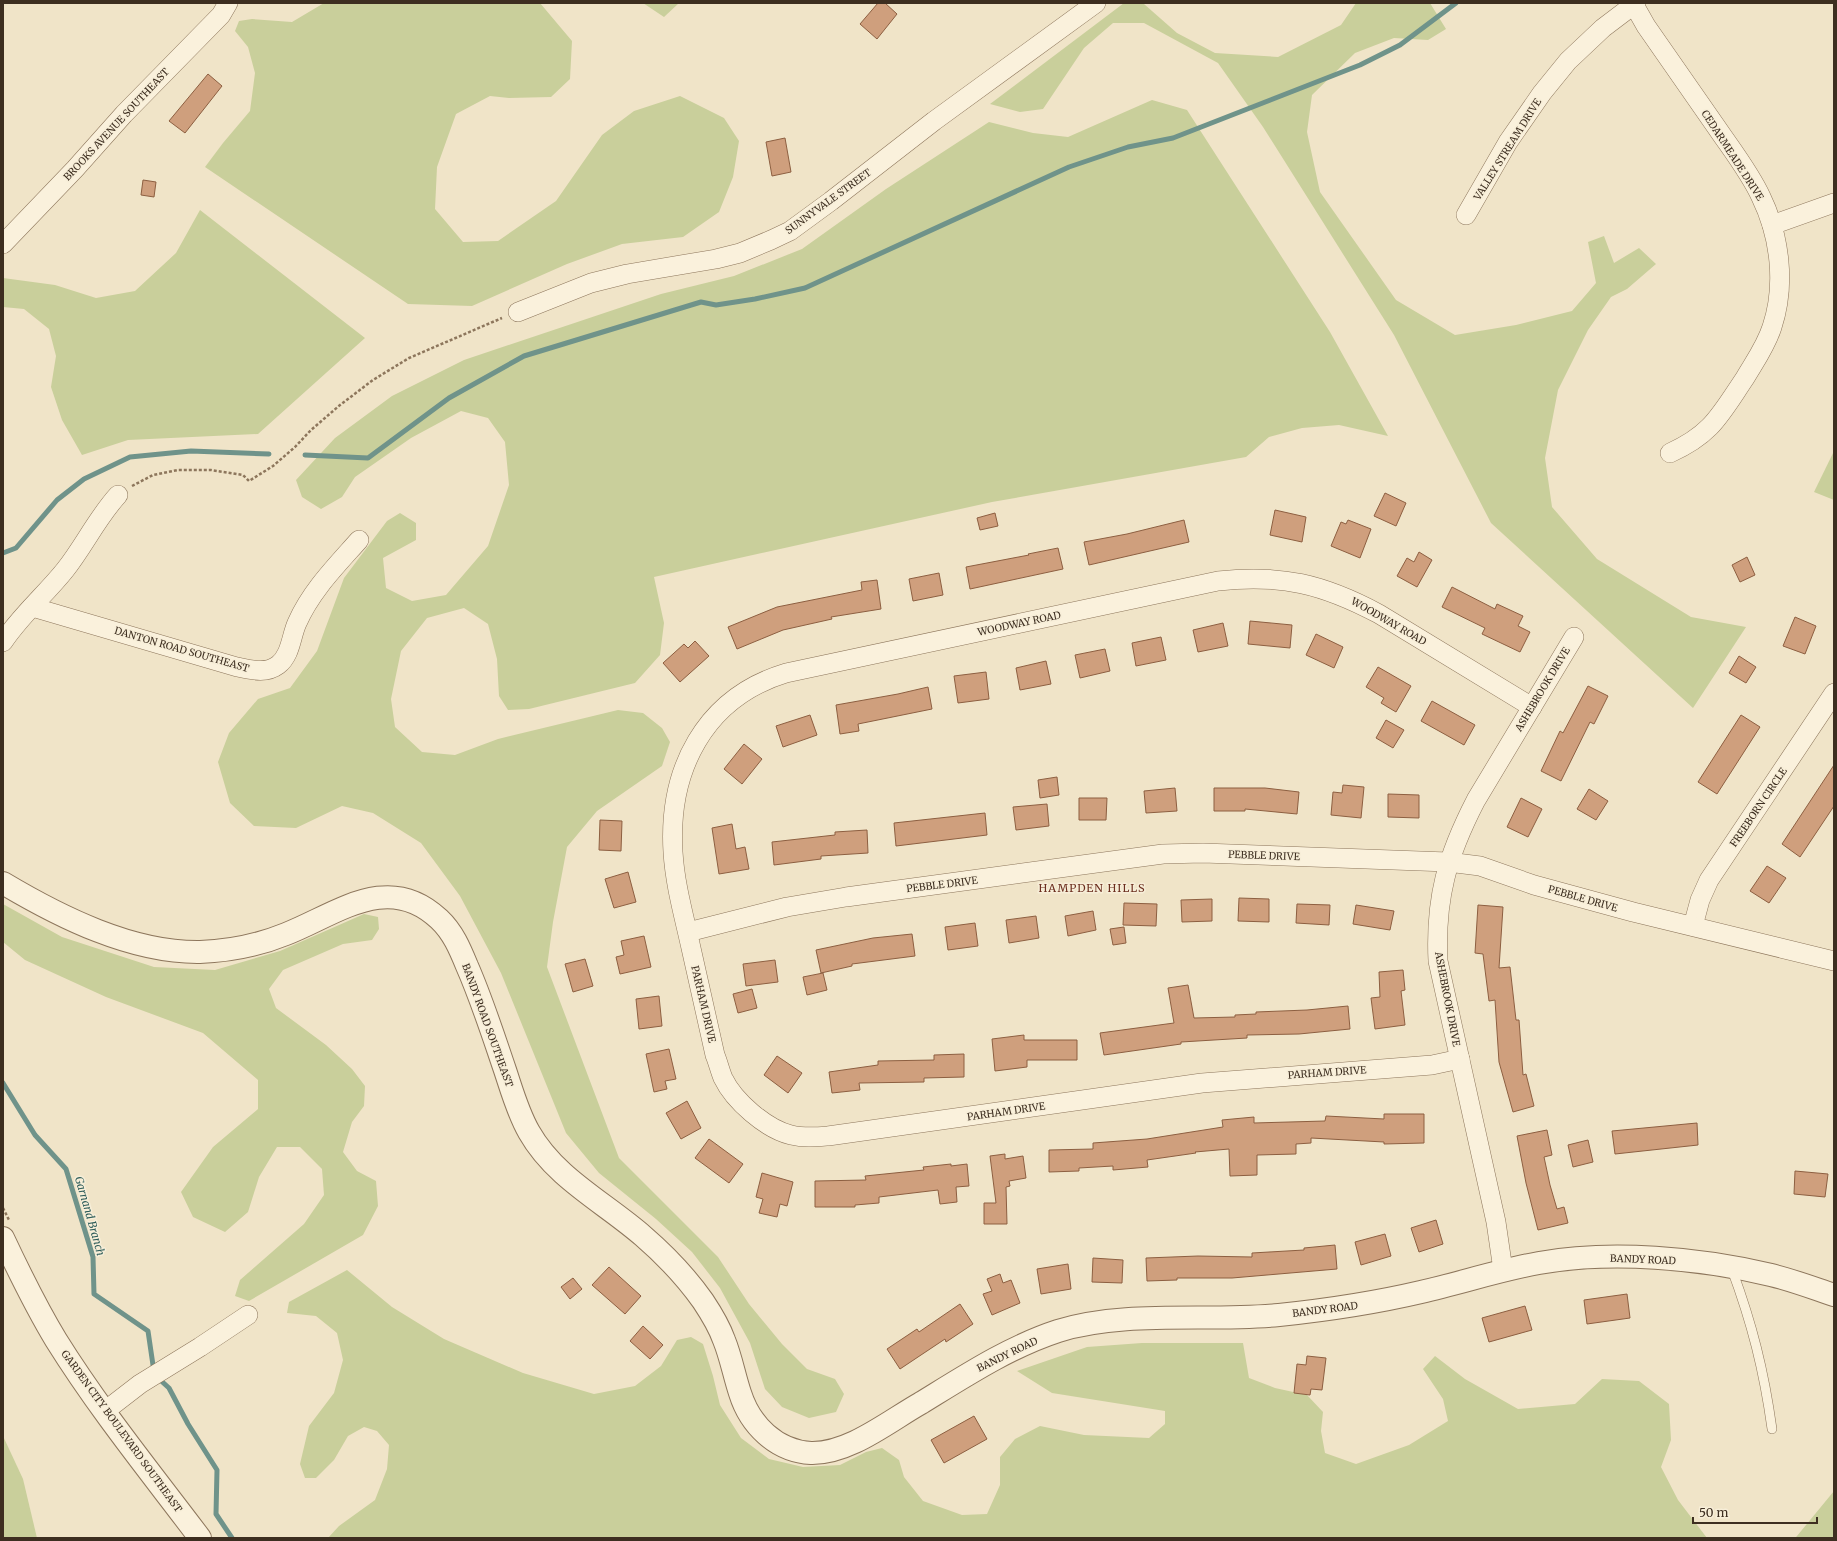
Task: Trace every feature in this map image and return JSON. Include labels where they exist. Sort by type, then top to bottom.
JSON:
[{"type":"street","name":"BROOKS AVENUE SOUTHEAST","points":[[3,244],[75,169],[124,114],[221,15],[228,3]]},
{"type":"street","name":"SUNNYVALE STREET","points":[[518,312],[591,283],[627,274],[716,259],[740,253],[790,230],[831,201],[934,121],[1096,3]]},
{"type":"street","name":"VALLEY STREAM DRIVE","points":[[1466,215],[1508,142],[1542,93],[1573,57],[1603,28],[1634,3]]},
{"type":"street","name":"CEDARMEADE DRIVE","points":[[1634,3],[1745,170],[1761,197],[1772,225],[1779,267],[1778,297],[1772,327],[1760,354],[1716,421],[1704,434],[1689,445],[1670,453]]},
{"type":"street","points":[[1772,225],[1834,203]]},
{"type":"street","points":[[3,642],[15,624],[65,570],[104,510],[118,495]]},
{"type":"street","name":"DANTON ROAD SOUTHEAST","points":[[32,607],[237,667],[259,671],[270,670],[279,664],[286,656],[297,624],[320,584],[359,540]]},
{"type":"street","name":"WOODWAY ROAD","points":[[688,932],[676,882],[673,852],[677,790],[684,767],[698,738],[725,706],[748,689],[768,678],[786,673],[1218,581],[1246,578],[1270,578],[1300,582],[1330,590],[1354,600],[1532,707]]},
{"type":"street","name":"ASHEBROOK DRIVE","points":[[1503,1270],[1496,1222],[1438,961],[1437,923],[1440,893],[1448,862],[1463,825],[1476,800],[1574,637]]},
{"type":"street","name":"FREEBORN CIRCLE","points":[[1693,926],[1700,900],[1709,880],[1834,693]]},
{"type":"street","name":"PEBBLE DRIVE","points":[[688,932],[787,907],[846,897],[1163,854],[1203,853],[1448,862],[1480,866],[1542,887],[1633,912],[1834,961]]},
{"type":"street","name":"BANDY ROAD SOUTHEAST","points":[[3,883],[26,897],[114,936],[146,946],[176,951],[200,952],[230,949],[260,943],[288,933],[355,902],[372,898],[395,898],[423,906],[437,917],[449,930],[459,947],[476,986],[521,1117],[548,1159],[562,1173],[644,1236],[676,1267],[700,1297],[713,1316],[725,1342],[740,1394],[749,1414],[758,1427],[768,1437],[783,1446],[799,1451],[813,1453],[837,1450]]},
{"type":"street","name":"PARHAM DRIVE","points":[[688,932],[715,1055],[724,1078],[733,1093],[749,1110],[773,1128],[807,1138],[1202,1083],[1432,1064],[1460,1059]]},
{"type":"street","name":"GARDEN CITY BOULEVARD SOUTHEAST","points":[[3,1238],[28,1291],[56,1340],[104,1411],[200,1538]]},
{"type":"street","name":"BANDY ROAD","points":[[837,1450],[859,1440],[982,1366],[1025,1344],[1081,1325],[1120,1320],[1225,1318],[1276,1315],[1341,1307],[1393,1299],[1429,1291],[1503,1270],[1544,1262],[1584,1258],[1620,1257],[1673,1259],[1730,1266],[1775,1276],[1834,1295]]},
{"type":"street","points":[[104,1411],[140,1384],[248,1315]]},
{"type":"lane","points":[[1730,1266],[1747,1309],[1759,1353],[1766,1386],[1772,1429]]},
{"type":"path","points":[[118,495],[135,484],[154,475],[178,470],[211,470],[243,475],[249,481],[273,466],[296,447],[311,430],[340,405],[373,380],[409,358],[518,312]]},
{"type":"green space","points":[[324,3],[540,3],[572,41],[570,79],[551,97],[509,98],[490,96],[456,114],[437,167],[435,209],[463,242],[498,241],[556,201],[602,135],[634,111],[680,96],[724,118],[739,141],[733,177],[719,212],[683,237],[622,244],[567,264],[472,306],[408,304],[205,167],[250,111],[255,73],[248,47],[235,31],[239,21],[252,19],[292,22]]},
{"type":"green space","points":[[643,3],[679,3],[664,17]]},
{"type":"green space","points":[[1124,3],[1144,4],[1177,33],[1215,53],[1278,57],[1341,25],[1356,3],[1430,3],[1446,29],[1428,40],[1394,38],[1355,53],[1312,95],[1307,132],[1320,192],[1396,300],[1455,335],[1516,325],[1572,311],[1596,283],[1588,242],[1604,236],[1614,263],[1639,248],[1656,264],[1627,289],[1611,297],[1588,330],[1558,390],[1545,458],[1552,507],[1597,559],[1691,617],[1746,627],[1693,708],[1491,523],[1394,335],[1263,127],[1218,63],[1144,23],[1113,23],[1084,48],[1043,109],[1020,112],[990,104]]},
{"type":"green space","points":[[1152,100],[1187,110],[1330,332],[1388,436],[1339,425],[1302,428],[1269,437],[1246,457],[992,502],[654,577],[664,623],[660,655],[635,683],[529,709],[508,710],[499,696],[497,659],[488,624],[464,608],[427,618],[401,651],[391,699],[395,727],[422,752],[455,755],[498,739],[618,710],[643,713],[662,728],[670,742],[662,766],[597,811],[567,847],[553,922],[547,967],[619,1158],[718,1257],[749,1304],[782,1344],[807,1369],[835,1379],[844,1394],[836,1412],[809,1418],[782,1407],[765,1389],[750,1343],[720,1288],[692,1252],[656,1219],[599,1173],[566,1133],[501,973],[460,896],[421,843],[373,813],[342,806],[296,828],[254,826],[230,803],[218,762],[229,733],[258,699],[290,688],[317,651],[344,578],[387,521],[400,513],[416,523],[416,540],[383,558],[386,588],[412,601],[446,595],[488,546],[509,485],[505,442],[488,418],[461,411],[411,438],[355,477],[342,497],[321,509],[302,497],[296,480],[335,438],[392,396],[464,360],[661,294],[734,276],[802,249],[886,189],[989,122],[1033,133],[1068,137]]},
{"type":"green space","points":[[200,210],[365,338],[258,434],[128,440],[82,455],[62,420],[51,387],[56,356],[49,329],[24,309],[3,307],[3,278],[55,285],[96,298],[135,291],[176,253]]},
{"type":"green space","points":[[1834,451],[1834,500],[1814,492]]},
{"type":"green space","points":[[3,904],[62,937],[154,967],[215,970],[280,951],[364,914],[378,917],[379,929],[372,940],[343,944],[283,970],[269,989],[276,1008],[326,1045],[352,1069],[365,1086],[364,1106],[352,1122],[343,1152],[357,1171],[376,1181],[378,1206],[363,1235],[249,1301],[235,1296],[240,1280],[304,1224],[324,1195],[322,1169],[300,1147],[277,1147],[259,1177],[248,1212],[225,1232],[193,1217],[181,1192],[213,1147],[258,1109],[258,1080],[203,1033],[106,997],[25,960],[3,942]]},
{"type":"green space","points":[[347,1270],[392,1307],[444,1339],[523,1373],[594,1394],[635,1386],[661,1366],[677,1340],[691,1337],[703,1344],[720,1405],[741,1438],[769,1459],[803,1467],[840,1465],[866,1452],[882,1448],[899,1460],[904,1477],[923,1501],[962,1515],[987,1514],[1000,1485],[1000,1457],[1015,1439],[1040,1426],[1084,1435],[1149,1438],[1165,1424],[1165,1411],[1052,1393],[1017,1371],[1087,1347],[1142,1343],[1243,1343],[1249,1378],[1275,1388],[1307,1395],[1323,1412],[1321,1431],[1325,1453],[1356,1464],[1409,1445],[1448,1421],[1443,1399],[1423,1369],[1435,1356],[1465,1379],[1518,1409],[1575,1404],[1602,1379],[1639,1381],[1669,1404],[1671,1440],[1661,1467],[1678,1500],[1707,1538],[328,1538],[339,1526],[375,1500],[387,1469],[389,1445],[377,1431],[364,1427],[348,1436],[334,1460],[316,1478],[305,1478],[300,1464],[309,1426],[334,1393],[343,1360],[337,1333],[316,1316],[287,1313],[289,1302]]},
{"type":"green space","points":[[3,1436],[23,1479],[37,1538],[3,1538]]},
{"type":"green space","points":[[1834,1491],[1834,1538],[1795,1538],[1797,1536]]},
{"type":"building","points":[[878,3],[885,3],[897,14],[877,39],[860,24]]},
{"type":"building","points":[[208,74],[222,86],[185,133],[169,121]]},
{"type":"building","points":[[785,138],[791,172],[772,176],[766,142]]},
{"type":"building","points":[[143,180],[156,182],[154,197],[141,195]]},
{"type":"building","points":[[1385,493],[1406,503],[1396,526],[1374,516]]},
{"type":"building","points":[[1275,510],[1306,517],[1302,542],[1270,535]]},
{"type":"building","points":[[995,513],[998,526],[980,530],[977,518]]},
{"type":"building","points":[[1184,520],[1189,542],[1089,565],[1084,542],[1127,534]]},
{"type":"building","points":[[1348,520],[1371,529],[1360,558],[1331,546],[1341,522],[1346,524]]},
{"type":"building","points":[[1058,548],[1063,569],[970,589],[966,567]]},
{"type":"building","points":[[1419,552],[1432,560],[1417,587],[1397,576],[1407,558],[1414,562]]},
{"type":"building","points":[[1747,557],[1755,575],[1740,582],[1732,565]]},
{"type":"building","points":[[939,573],[943,595],[913,601],[909,579]]},
{"type":"building","points":[[877,580],[881,609],[831,617],[832,619],[783,630],[737,649],[728,627],[777,607],[862,590],[861,582]]},
{"type":"building","points":[[1452,587],[1495,609],[1497,604],[1523,616],[1518,626],[1530,632],[1520,652],[1482,634],[1485,628],[1442,607]]},
{"type":"building","points":[[1795,617],[1816,626],[1805,654],[1783,646]]},
{"type":"building","points":[[1250,621],[1292,625],[1290,648],[1248,644]]},
{"type":"building","points":[[1223,623],[1228,646],[1198,652],[1193,630]]},
{"type":"building","points":[[1316,634],[1343,647],[1334,668],[1306,655]]},
{"type":"building","points":[[1161,637],[1166,660],[1136,666],[1132,643]]},
{"type":"building","points":[[695,641],[709,656],[680,682],[663,663],[684,644],[688,648]]},
{"type":"building","points":[[1105,649],[1110,671],[1080,678],[1075,655]]},
{"type":"building","points":[[1739,656],[1756,667],[1746,683],[1729,673]]},
{"type":"building","points":[[1046,661],[1051,684],[1020,690],[1016,668]]},
{"type":"building","points":[[1378,667],[1411,686],[1396,712],[1381,703],[1384,698],[1366,687]]},
{"type":"building","points":[[986,672],[989,699],[958,703],[954,676]]},
{"type":"building","points":[[1588,686],[1608,696],[1594,724],[1590,722],[1561,781],[1541,771],[1560,731],[1563,733]]},
{"type":"building","points":[[928,687],[932,709],[858,724],[859,731],[840,734],[836,705]]},
{"type":"building","points":[[1432,701],[1475,725],[1464,745],[1421,721]]},
{"type":"building","points":[[810,715],[817,735],[783,747],[776,726]]},
{"type":"building","points":[[1741,715],[1760,727],[1717,794],[1698,782]]},
{"type":"building","points":[[1386,720],[1404,730],[1393,748],[1376,738]]},
{"type":"building","points":[[744,744],[762,759],[742,784],[724,769]]},
{"type":"building","points":[[1834,765],[1834,806],[1800,857],[1782,844]]},
{"type":"building","points":[[1057,777],[1059,795],[1040,798],[1038,780]]},
{"type":"building","points":[[1343,785],[1364,787],[1361,818],[1331,815],[1333,792],[1342,793]]},
{"type":"building","points":[[1175,788],[1177,811],[1146,813],[1144,791]]},
{"type":"building","points":[[1214,788],[1265,788],[1299,792],[1297,814],[1245,809],[1245,811],[1214,811]]},
{"type":"building","points":[[1589,789],[1608,801],[1596,820],[1577,809]]},
{"type":"building","points":[[1388,794],[1419,795],[1419,818],[1388,817]]},
{"type":"building","points":[[1079,798],[1107,798],[1106,820],[1079,820]]},
{"type":"building","points":[[1521,798],[1542,809],[1528,837],[1507,827]]},
{"type":"building","points":[[1047,804],[1049,826],[1016,830],[1013,807]]},
{"type":"building","points":[[985,813],[987,835],[896,846],[894,823]]},
{"type":"building","points":[[600,820],[622,821],[621,851],[599,850]]},
{"type":"building","points":[[732,824],[736,849],[745,847],[749,869],[719,874],[712,828]]},
{"type":"building","points":[[867,830],[868,853],[821,856],[821,859],[774,865],[772,842],[835,835],[835,832]]},
{"type":"building","points":[[1767,866],[1786,878],[1769,903],[1750,891]]},
{"type":"building","points":[[628,872],[636,902],[614,908],[605,879]]},
{"type":"building","points":[[1239,898],[1269,899],[1269,922],[1238,921]]},
{"type":"building","points":[[1212,899],[1212,921],[1182,922],[1181,900]]},
{"type":"building","points":[[1124,903],[1157,904],[1156,926],[1123,925]]},
{"type":"building","points":[[1297,904],[1330,905],[1329,925],[1296,923]]},
{"type":"building","points":[[1356,905],[1394,911],[1390,930],[1353,924]]},
{"type":"building","points":[[1478,905],[1503,907],[1499,968],[1510,967],[1516,1020],[1519,1020],[1523,1075],[1526,1074],[1534,1106],[1513,1112],[1499,1062],[1495,1000],[1489,1001],[1483,954],[1475,953]]},
{"type":"building","points":[[1093,911],[1096,930],[1068,936],[1065,916]]},
{"type":"building","points":[[1036,916],[1039,938],[1009,943],[1006,920]]},
{"type":"building","points":[[975,923],[978,946],[948,950],[945,927]]},
{"type":"building","points":[[1124,927],[1126,943],[1113,945],[1110,929]]},
{"type":"building","points":[[912,934],[915,956],[852,964],[852,966],[821,973],[816,950],[873,938]]},
{"type":"building","points":[[644,936],[651,967],[620,974],[616,957],[624,955],[621,941]]},
{"type":"building","points":[[585,959],[593,986],[573,992],[565,964]]},
{"type":"building","points":[[775,960],[778,982],[746,986],[743,964]]},
{"type":"building","points":[[1403,970],[1405,990],[1401,991],[1405,1025],[1375,1029],[1371,998],[1380,997],[1379,972]]},
{"type":"building","points":[[823,973],[827,990],[807,995],[803,977]]},
{"type":"building","points":[[1188,985],[1194,1018],[1235,1017],[1235,1015],[1256,1014],[1256,1012],[1307,1010],[1348,1006],[1350,1029],[1299,1034],[1247,1035],[1247,1038],[1181,1042],[1181,1044],[1104,1055],[1100,1033],[1174,1023],[1168,988]]},
{"type":"building","points":[[752,989],[757,1008],[738,1013],[733,994]]},
{"type":"building","points":[[659,996],[662,1026],[639,1029],[636,999]]},
{"type":"building","points":[[1024,1035],[1024,1040],[1077,1040],[1077,1060],[1027,1060],[1027,1067],[995,1071],[992,1039]]},
{"type":"building","points":[[669,1049],[676,1079],[665,1081],[667,1089],[654,1092],[646,1054]]},
{"type":"building","points":[[964,1054],[964,1077],[924,1078],[924,1082],[859,1083],[860,1090],[832,1093],[829,1072],[878,1065],[878,1061],[934,1060],[934,1055]]},
{"type":"building","points":[[777,1056],[802,1073],[788,1093],[764,1075]]},
{"type":"building","points":[[687,1101],[701,1128],[681,1139],[666,1113]]},
{"type":"building","points":[[1384,1114],[1424,1114],[1424,1143],[1384,1144],[1384,1142],[1311,1138],[1311,1143],[1296,1144],[1296,1154],[1257,1155],[1257,1175],[1230,1176],[1229,1149],[1195,1152],[1196,1153],[1147,1160],[1148,1167],[1113,1170],[1113,1166],[1079,1168],[1079,1171],[1049,1172],[1049,1150],[1093,1149],[1093,1143],[1147,1139],[1223,1127],[1222,1120],[1254,1117],[1254,1123],[1325,1121],[1326,1116],[1384,1119]]},
{"type":"building","points":[[1697,1123],[1698,1145],[1615,1154],[1612,1131]]},
{"type":"building","points":[[1547,1130],[1552,1155],[1544,1157],[1550,1185],[1557,1209],[1564,1207],[1568,1223],[1538,1230],[1526,1183],[1517,1136]]},
{"type":"building","points":[[709,1139],[743,1164],[729,1183],[695,1158]]},
{"type":"building","points":[[1588,1140],[1593,1162],[1573,1167],[1568,1145]]},
{"type":"building","points":[[1005,1154],[1005,1159],[1023,1156],[1026,1178],[1009,1181],[1010,1186],[1006,1187],[1007,1224],[984,1224],[984,1203],[996,1203],[990,1156]]},
{"type":"building","points":[[951,1164],[951,1166],[967,1164],[969,1186],[956,1187],[957,1202],[940,1204],[938,1190],[879,1197],[879,1203],[855,1205],[855,1207],[815,1207],[815,1181],[866,1180],[865,1176],[924,1170],[923,1167]]},
{"type":"building","points":[[1795,1171],[1828,1174],[1825,1197],[1794,1194]]},
{"type":"building","points":[[762,1173],[793,1182],[787,1206],[780,1204],[777,1217],[759,1213],[763,1199],[756,1197]]},
{"type":"building","points":[[1436,1220],[1443,1244],[1419,1252],[1411,1228]]},
{"type":"building","points":[[1385,1234],[1391,1256],[1361,1265],[1355,1242]]},
{"type":"building","points":[[1335,1245],[1337,1269],[1232,1278],[1177,1278],[1177,1280],[1147,1281],[1146,1258],[1198,1256],[1252,1257],[1252,1253],[1304,1250],[1304,1248]]},
{"type":"building","points":[[1093,1258],[1123,1260],[1122,1283],[1092,1282]]},
{"type":"building","points":[[1068,1264],[1071,1289],[1041,1294],[1037,1269]]},
{"type":"building","points":[[609,1267],[641,1296],[625,1314],[592,1285]]},
{"type":"building","points":[[1000,1274],[1003,1283],[1011,1280],[1020,1303],[992,1315],[983,1294],[992,1291],[987,1279]]},
{"type":"building","points":[[573,1278],[582,1289],[570,1299],[561,1287]]},
{"type":"building","points":[[1627,1294],[1630,1318],[1587,1324],[1584,1300]]},
{"type":"building","points":[[960,1304],[973,1324],[946,1342],[945,1339],[900,1369],[887,1349],[917,1329],[919,1332]]},
{"type":"building","points":[[1525,1306],[1532,1330],[1489,1342],[1482,1318]]},
{"type":"building","points":[[643,1326],[663,1345],[650,1359],[630,1341]]},
{"type":"building","points":[[1307,1356],[1326,1358],[1322,1390],[1311,1389],[1310,1395],[1294,1393],[1297,1364],[1306,1365]]},
{"type":"building","points":[[974,1416],[987,1439],[944,1463],[931,1440]]},
{"type":"waterway","points":[[305,455],[368,458],[449,398],[524,356],[701,302],[716,305],[755,299],[805,288],[1069,167],[1128,147],[1173,138],[1360,65],[1400,45],[1456,3]]},
{"type":"waterway","points":[[3,553],[16,548],[57,500],[84,479],[130,457],[191,451],[269,454]]},
{"type":"waterway","name":"Garnand Branch","points":[[3,1083],[35,1135],[66,1169],[93,1257],[94,1294],[148,1331],[154,1372]]},
{"type":"waterway","name":"Garnand Branch","points":[[158,1378],[169,1388],[188,1424],[217,1470],[216,1514],[232,1538]]},
{"type":"district","name":"HAMPDEN HILLS","points":[[1092,888]]}]
